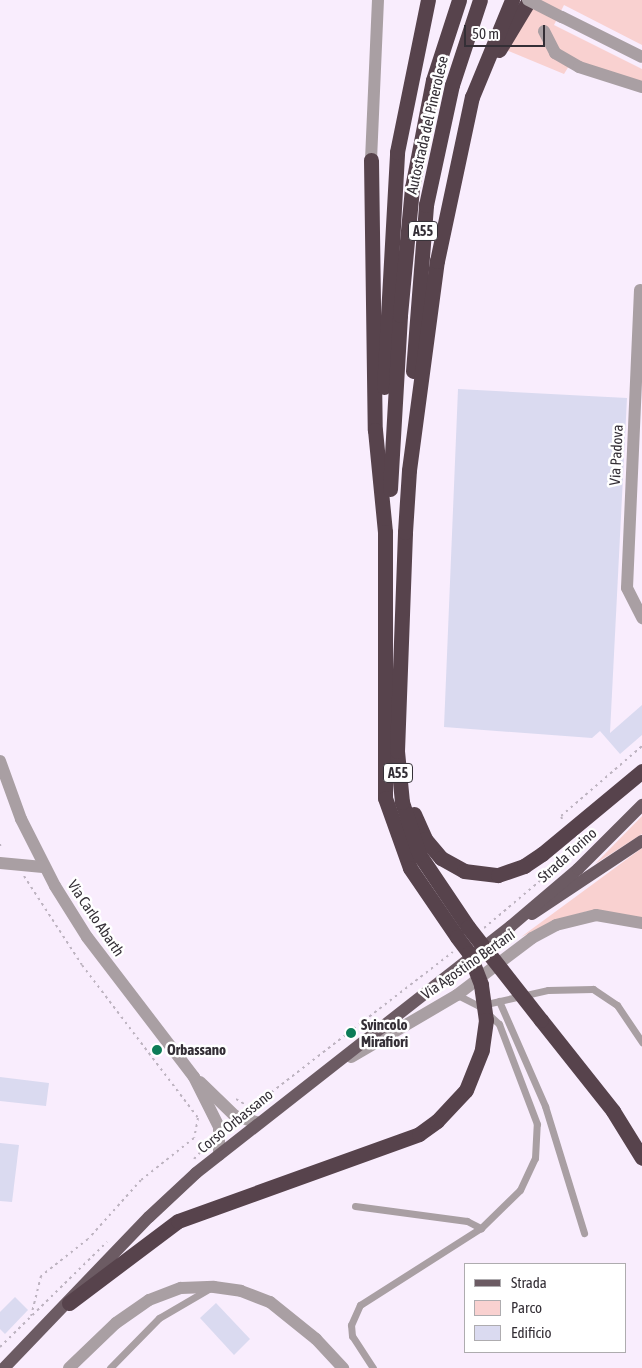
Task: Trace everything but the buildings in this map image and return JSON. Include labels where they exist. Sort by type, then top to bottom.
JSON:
[{"type":"highway","points":[[379,452],[394,183],[409,82],[428,0]]},
{"type":"highway","name":"A55","points":[[459,0],[433,80],[410,206],[385,532],[385,798],[410,868],[467,935]]},
{"type":"highway","name":"Autostrada del Pinerolese","points":[[409,470],[426,205],[452,84],[480,0]]},
{"type":"highway","points":[[409,470],[437,261],[469,115],[481,72],[512,0]]},
{"type":"highway","points":[[469,115],[502,42],[529,0]]},
{"type":"highway","points":[[371,160],[370,246],[379,452],[385,532]]},
{"type":"highway","name":"A55","points":[[409,470],[397,751],[402,802],[422,860],[467,935]]},
{"type":"highway","points":[[402,601],[409,685],[407,757],[411,802],[424,839],[447,863],[481,874],[498,875],[524,866],[642,770]]},
{"type":"highway","points":[[467,935],[541,1020],[613,1111],[642,1158]]},
{"type":"highway","points":[[68,1303],[178,1221],[419,1134],[461,1097],[482,1050],[486,1020],[481,985],[468,953],[467,935]]},
{"type":"main road","name":"Strada Torino","points":[[510,926],[578,868],[642,805]]},
{"type":"main road","points":[[510,926],[550,905],[642,841]]},
{"type":"main road","name":"Corso Orbassano","points":[[4,1368],[149,1217],[219,1155],[510,926]]},
{"type":"street","points":[[371,160],[378,0]]},
{"type":"street","points":[[529,0],[642,58]]},
{"type":"street","points":[[544,31],[555,53],[579,67],[642,87]]},
{"type":"street","name":"Via Padova","points":[[640,290],[627,588],[642,618]]},
{"type":"street","name":"Via Carlo Abarth","points":[[0,761],[43,867],[87,937],[194,1077],[235,1116],[259,1123]]},
{"type":"street","points":[[0,863],[43,867]]},
{"type":"street","name":"Via Agostino Bertani","points":[[322,1073],[457,995],[532,938],[556,925],[596,915],[642,923]]},
{"type":"street","name":"Via Carlo Abarth","points":[[194,1077],[219,1127],[219,1155]]},
{"type":"street","points":[[69,1368],[116,1323],[149,1300],[181,1288],[214,1287],[241,1291],[270,1302],[316,1339],[343,1368]]},
{"type":"lane","points":[[479,1006],[548,990],[593,989],[617,1006],[642,1042]]},
{"type":"lane","points":[[373,1368],[352,1336],[351,1325],[360,1305],[480,1228],[520,1190],[529,1176],[538,1141],[532,1107],[499,1024],[479,1006],[457,995]]},
{"type":"lane","points":[[499,1001],[545,1106],[584,1233]]},
{"type":"lane","points":[[355,1206],[467,1220],[480,1228]]},
{"type":"lane","points":[[110,1368],[159,1318],[190,1297],[214,1287]]},
{"type":"path","points":[[563,822],[561,816],[642,746]]},
{"type":"path","points":[[0,844],[1,851],[12,853],[82,965],[198,1118],[194,1138],[141,1180],[88,1239],[41,1276],[31,1316]]},
{"type":"path","points":[[230,1096],[251,1108],[467,935],[572,854],[569,844]]},
{"type":"path","points":[[193,1160],[207,1146],[209,1137]]},
{"type":"path","points":[[0,1347],[108,1241]]},
{"type":"green space","points":[[536,0],[642,0],[642,45],[564,5],[554,25],[642,69],[642,83],[572,61],[564,74],[506,50]]},
{"type":"green space","points":[[642,816],[642,834],[595,864]]},
{"type":"green space","points":[[642,848],[642,918],[588,911],[554,921],[521,937]]},
{"type":"place","name":"Svincolo Mirafiori","points":[[351,1033]]},
{"type":"place","name":"Orbassano","points":[[157,1050]]}]
